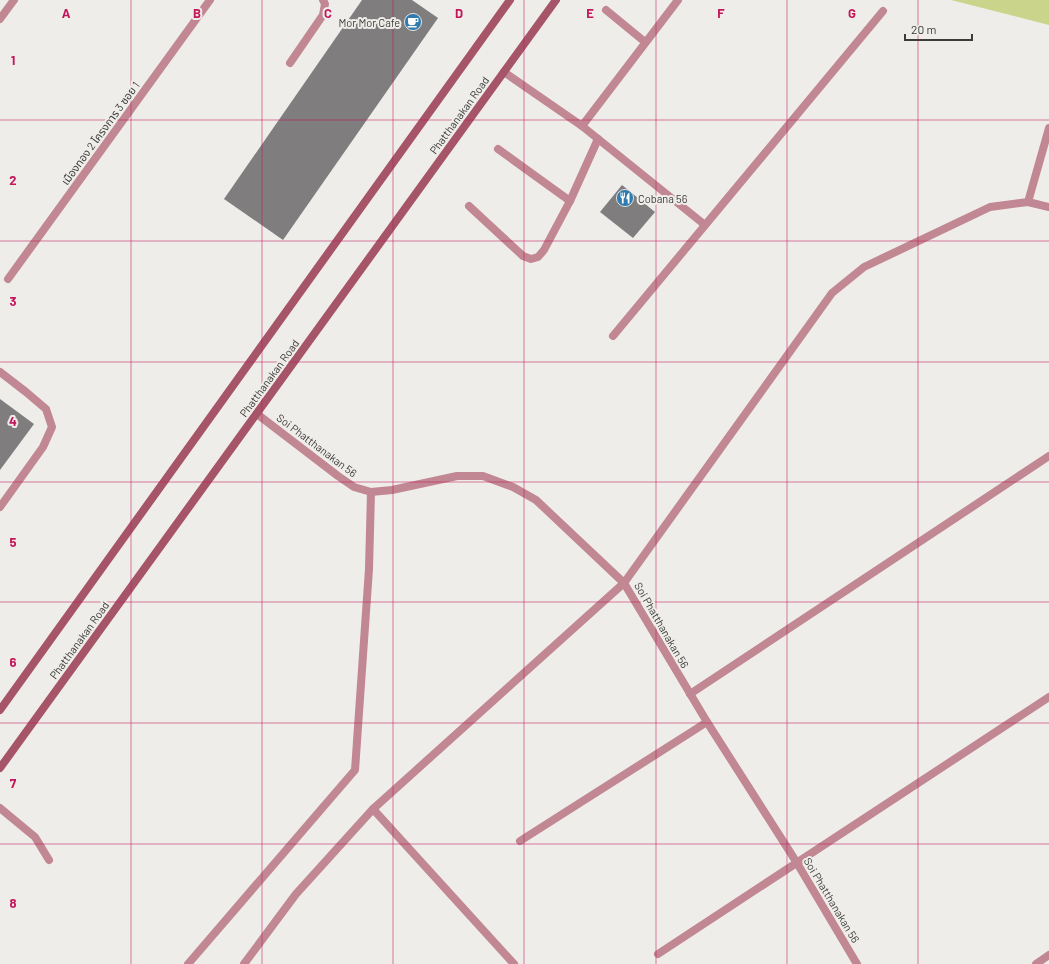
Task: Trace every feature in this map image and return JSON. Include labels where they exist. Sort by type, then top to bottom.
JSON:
[{"type":"main road","points":[[0,710],[510,0]]},
{"type":"main road","name":"Phatthanakan Road","points":[[0,768],[556,0]]},
{"type":"street","points":[[0,19],[14,0]]},
{"type":"street","name":"เมืองทอง 2 โครงการ 3 ซอย 1","points":[[8,279],[210,0]]},
{"type":"street","points":[[290,63],[323,15],[323,0]]},
{"type":"street","points":[[582,126],[678,0]]},
{"type":"street","points":[[606,10],[645,42]]},
{"type":"street","points":[[613,336],[883,11]]},
{"type":"street","points":[[504,72],[582,126],[705,225]]},
{"type":"street","points":[[1028,202],[1049,128]]},
{"type":"street","points":[[469,206],[523,256],[531,259],[538,257],[544,250],[570,200],[598,139]]},
{"type":"street","points":[[498,149],[570,200]]},
{"type":"street","points":[[244,964],[296,894],[373,809],[624,583],[832,293],[864,267],[990,207],[1028,202],[1049,207]]},
{"type":"street","points":[[0,372],[46,409],[52,427],[43,447],[0,507]]},
{"type":"street","name":"Soi Phatthanakan 56","points":[[257,414],[354,487],[371,492],[392,490],[457,476],[483,476],[513,487],[536,500],[624,583],[707,722],[797,863],[857,964]]},
{"type":"street","points":[[690,694],[1049,456]]},
{"type":"street","points":[[188,964],[355,770],[369,569],[371,492]]},
{"type":"street","points":[[658,954],[1049,697]]},
{"type":"street","points":[[520,841],[707,722]]},
{"type":"street","points":[[0,808],[34,836],[49,860]]},
{"type":"street","points":[[373,809],[514,964]]},
{"type":"street","points":[[1036,964],[1049,955]]},
{"type":"green space","points":[[951,0],[1049,0],[1049,25]]},
{"type":"building","points":[[362,0],[412,0],[438,18],[283,240],[224,199]]},
{"type":"building","name":"Cobana 56","points":[[622,185],[655,212],[633,238],[600,212]]},
{"type":"building","points":[[0,399],[34,424],[0,470]]},
{"type":"place","name":"Mor Mor Cafe","points":[[413,22]]},
{"type":"place","name":"Cobana 56","points":[[625,198]]}]
